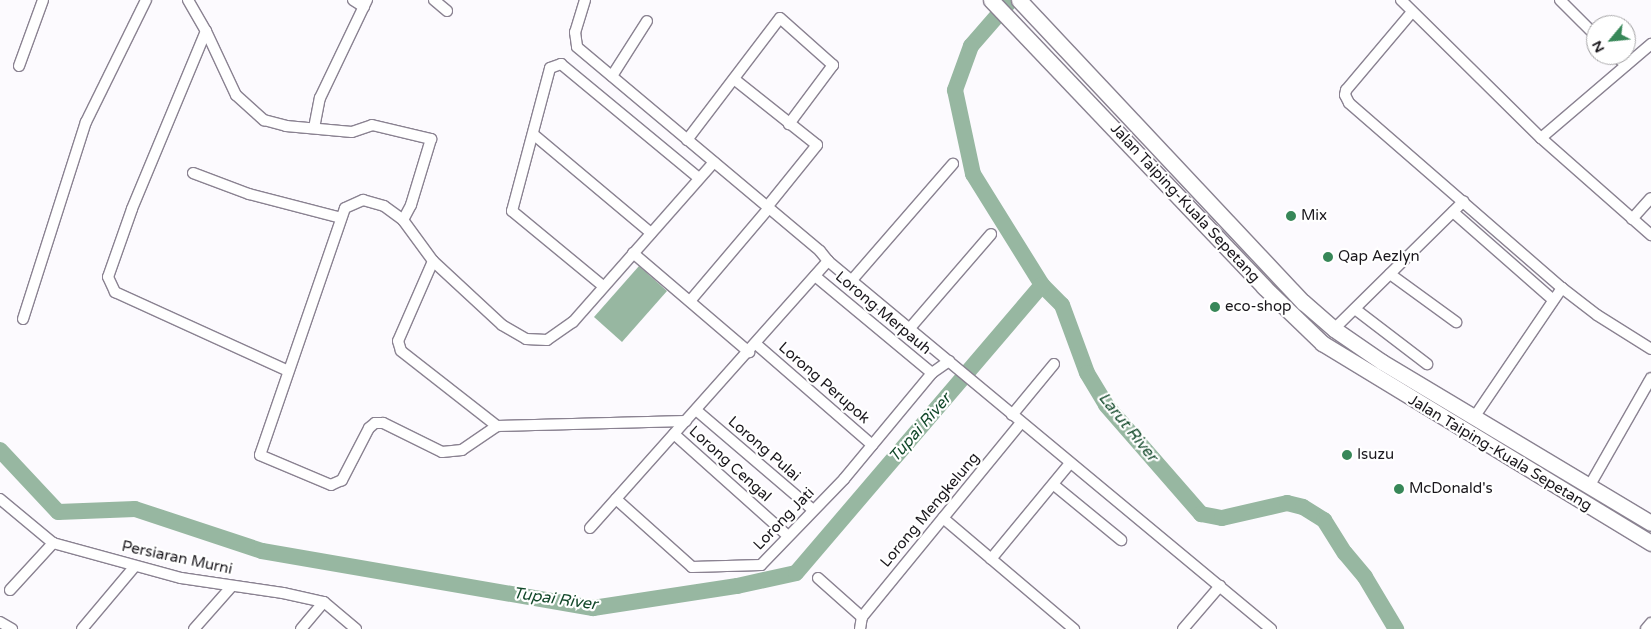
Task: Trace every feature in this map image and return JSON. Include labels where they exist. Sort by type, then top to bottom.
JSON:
[{"type":"main road","name":"Jalan Taiping-Kuala Sepetang","points":[[991,0],[1264,287],[1322,343],[1651,542]]},
{"type":"main road","name":"Jalan Taiping-Kuala Sepetang","points":[[1024,5],[1303,302],[1334,330],[1382,362],[1651,523]]},
{"type":"street","points":[[19,66],[43,0]]},
{"type":"street","points":[[23,319],[86,122],[146,0]]},
{"type":"street","points":[[188,0],[206,31],[228,82],[243,105],[264,120],[352,132],[372,125],[431,139],[411,205],[403,220]]},
{"type":"street","points":[[314,128],[320,98],[366,3],[353,0]]},
{"type":"street","points":[[434,0],[447,11]]},
{"type":"street","points":[[585,0],[575,32],[577,47],[768,207],[828,261],[1271,629]]},
{"type":"street","points":[[1401,0],[1541,138],[1651,236]]},
{"type":"street","points":[[1560,0],[1586,26]]},
{"type":"street","points":[[1412,12],[1345,96],[1562,288],[1597,315],[1651,349]]},
{"type":"street","points":[[687,140],[780,18],[833,65],[790,124]]},
{"type":"street","points":[[612,76],[647,21]]},
{"type":"street","points":[[206,31],[132,209],[108,277],[115,292],[288,371]]},
{"type":"street","points":[[1636,57],[1651,44]]},
{"type":"street","points":[[603,286],[512,211],[550,68],[561,64],[699,178]]},
{"type":"street","points":[[1541,138],[1626,65]]},
{"type":"street","points":[[690,301],[817,146],[734,79]]},
{"type":"street","points":[[532,134],[651,232]]},
{"type":"street","points":[[686,421],[497,426],[462,450],[442,452],[383,423],[375,422],[369,428],[342,480],[331,485],[260,455],[346,208],[363,200],[384,206],[403,220],[433,261],[502,325],[517,335],[535,341],[560,334],[714,162]]},
{"type":"street","points":[[852,280],[953,164]]},
{"type":"street","points":[[193,173],[257,196],[341,218]]},
{"type":"street","points":[[1632,219],[1651,198]]},
{"type":"street","points":[[1334,330],[1464,201]]},
{"type":"street","points":[[1453,212],[1553,300]]},
{"type":"street","points":[[910,328],[992,234]]},
{"type":"street","points":[[633,253],[749,352]]},
{"type":"street","points":[[433,261],[398,341],[401,351],[497,426]]},
{"type":"street","points":[[590,528],[749,352],[828,261]]},
{"type":"street","points":[[1390,274],[1456,322]]},
{"type":"street","name":"Lorong Merpauh","points":[[815,276],[932,373]]},
{"type":"street","points":[[1475,416],[1562,288]]},
{"type":"street","points":[[1354,309],[1427,364]]},
{"type":"street","name":"Lorong Perupok","points":[[756,344],[872,445]]},
{"type":"street","points":[[1012,415],[1054,364]]},
{"type":"street","name":"Lorong Jati","points":[[616,499],[692,567],[760,565],[844,479],[932,373],[953,365]]},
{"type":"street","points":[[1590,485],[1651,378]]},
{"type":"street","name":"Lorong Pulai","points":[[696,410],[813,510]]},
{"type":"street","name":"Lorong Mengkelung","points":[[862,617],[1022,423]]},
{"type":"street","name":"Lorong Cengal","points":[[674,434],[788,536]]},
{"type":"street","points":[[991,559],[1054,485],[1070,463]]},
{"type":"street","points":[[1054,485],[1121,540]]},
{"type":"street","name":"Persiaran Murni","points":[[0,499],[53,543],[135,566],[324,602]]},
{"type":"street","points":[[943,518],[991,559],[1062,625],[1074,629]]},
{"type":"street","points":[[10,590],[53,543]]},
{"type":"street","points":[[82,629],[135,566]]},
{"type":"street","points":[[818,578],[862,617],[860,629]]},
{"type":"street","points":[[194,629],[232,586]]},
{"type":"street","points":[[1183,629],[1220,586]]},
{"type":"street","points":[[301,629],[324,602],[356,629]]},
{"type":"street","points":[[0,622],[12,629]]},
{"type":"street","points":[[1646,629],[1651,623]]},
{"type":"shaded area","points":[[639,266],[667,291],[622,342],[594,317]]},
{"type":"waterway","name":"Larut River","points":[[1011,0],[971,46],[955,90],[973,174],[1042,285],[1062,305],[1087,373],[1106,405],[1201,514],[1222,518],[1287,503],[1303,507],[1324,520],[1345,553],[1365,577],[1396,629]]},
{"type":"waterway","name":"Tupai River","points":[[0,450],[58,512],[135,509],[262,551],[593,608],[737,586],[796,573],[1042,285]]},
{"type":"place","name":"Mix","points":[[1291,216]]},
{"type":"place","name":"Qap Aezlyn","points":[[1328,257]]},
{"type":"place","name":"eco-shop","points":[[1215,307]]},
{"type":"place","name":"Isuzu","points":[[1347,455]]},
{"type":"place","name":"McDonald's","points":[[1399,489]]}]
